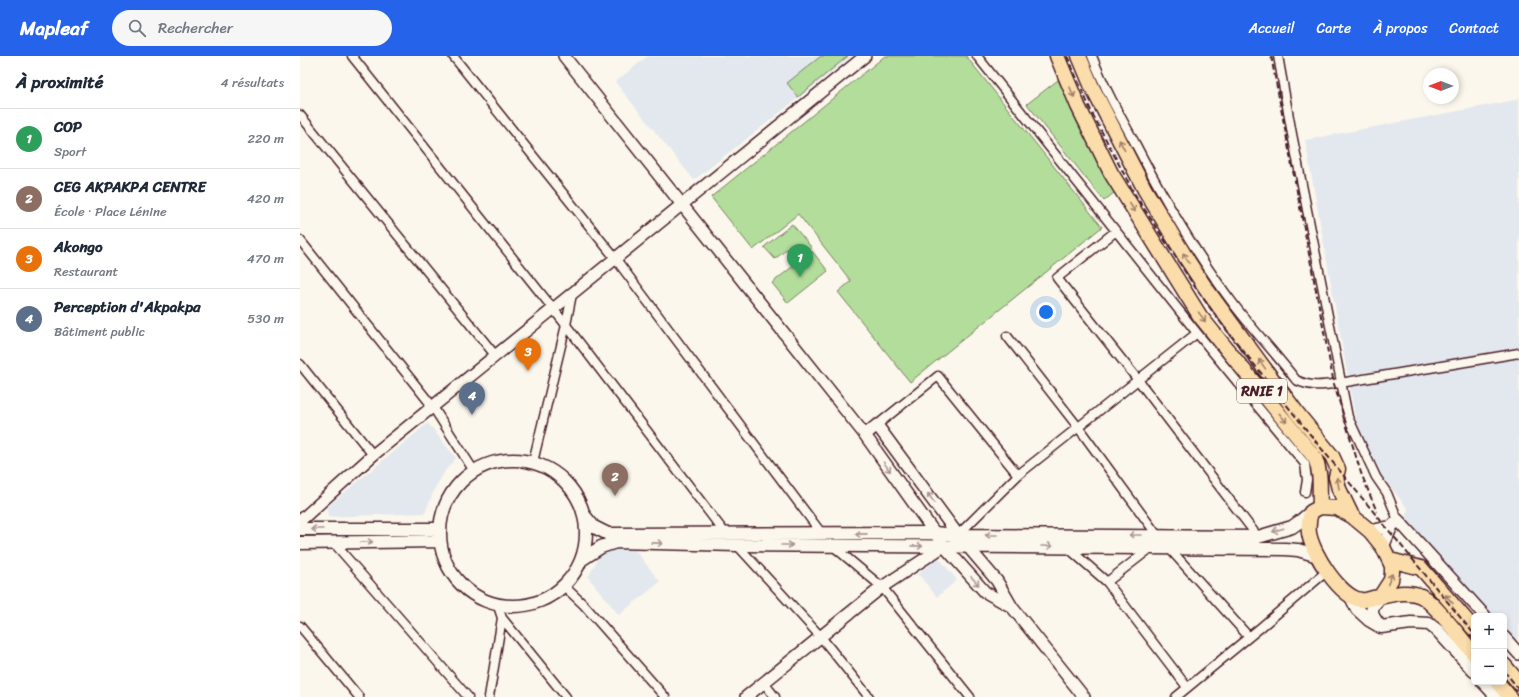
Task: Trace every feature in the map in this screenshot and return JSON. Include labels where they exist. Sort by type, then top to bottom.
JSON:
[{"type":"highway","name":"RNIE 1","points":[[1057,56],[1078,106],[1111,173],[1200,316],[1315,458],[1319,467],[1320,478],[1316,509],[1309,524],[1311,541],[1327,570],[1342,589],[1351,597]]},
{"type":"highway","name":"RNIE 1","points":[[1079,56],[1092,87],[1145,190],[1188,261],[1207,290],[1297,413],[1332,456],[1338,469],[1336,477],[1339,489],[1352,516]]},
{"type":"highway","name":"RNIE 1","points":[[1316,509],[1337,508],[1352,516],[1370,531],[1383,547],[1392,566],[1391,580],[1380,597]]},
{"type":"highway","points":[[1390,560],[1421,568],[1471,626]]},
{"type":"highway","points":[[1351,597],[1362,600],[1414,593],[1422,597],[1435,608],[1471,650]]},
{"type":"highway","points":[[1507,669],[1519,683]]},
{"type":"highway","points":[[1500,685],[1510,697]]},
{"type":"main road","points":[[502,460],[523,460],[533,462],[546,468],[564,481],[578,499],[584,515],[586,534],[585,548],[575,573],[564,586],[550,597],[534,604],[516,607],[498,606],[477,598],[459,583],[446,564],[440,535],[442,517],[449,497],[462,480],[474,471],[483,466],[502,460]]},
{"type":"main road","points":[[584,515],[594,527],[608,534],[934,533],[958,535],[1157,535],[1258,537],[1292,527],[1316,509]]},
{"type":"main road","points":[[300,529],[440,535]]},
{"type":"main road","points":[[300,543],[440,535]]},
{"type":"main road","points":[[581,560],[601,547],[616,542],[737,545],[1067,546],[1284,549],[1298,550],[1318,556]]},
{"type":"main road","points":[[1351,597],[1357,610],[1369,620],[1381,627],[1412,623],[1429,624],[1438,631],[1471,668]]},
{"type":"main road","points":[[1380,597],[1372,607],[1372,614],[1381,627]]},
{"type":"main road","points":[[1486,685],[1497,697]]},
{"type":"street","points":[[352,56],[554,309],[725,533]]},
{"type":"street","points":[[452,56],[615,258],[822,534]]},
{"type":"street","points":[[564,56],[865,435],[944,546],[985,592],[1012,607]]},
{"type":"street","points":[[300,521],[373,455],[865,56]]},
{"type":"street","points":[[977,56],[1197,333],[1305,464],[1307,480],[1305,492]]},
{"type":"street","points":[[1092,56],[1108,95],[1157,186],[1211,273],[1236,307],[1296,380],[1306,385],[1315,386],[1519,354]]},
{"type":"street","points":[[1278,56],[1340,383],[1348,417],[1376,477],[1387,494],[1395,523],[1482,613]]},
{"type":"street","points":[[300,114],[496,355]]},
{"type":"street","points":[[1116,231],[1057,278],[1138,380],[1258,537]]},
{"type":"street","points":[[300,240],[433,406],[474,471]]},
{"type":"street","points":[[533,462],[572,294]]},
{"type":"street","points":[[958,535],[1018,475],[1197,333]]},
{"type":"street","points":[[1007,336],[1078,427],[1157,535]]},
{"type":"street","points":[[300,364],[373,455]]},
{"type":"street","points":[[865,435],[938,376],[1018,475]]},
{"type":"street","points":[[877,425],[958,535],[997,582],[1012,607],[1084,697]]},
{"type":"street","points":[[1370,531],[1395,523]]},
{"type":"street","points":[[1383,547],[1395,523]]},
{"type":"street","points":[[334,542],[468,697]]},
{"type":"street","points":[[737,545],[821,637],[869,697]]},
{"type":"street","points":[[832,545],[882,587],[970,697]]},
{"type":"street","points":[[746,697],[882,587],[944,546]]},
{"type":"street","points":[[1067,546],[1107,582],[1187,688]]},
{"type":"street","points":[[1107,582],[1152,547]]},
{"type":"street","points":[[1169,548],[1249,637]]},
{"type":"street","points":[[1176,697],[1327,570]]},
{"type":"street","points":[[564,586],[584,605],[665,697]]},
{"type":"street","points":[[498,606],[502,618],[566,697]]},
{"type":"street","points":[[489,697],[502,618]]},
{"type":"street","points":[[300,626],[359,697]]},
{"type":"street","points":[[1507,640],[1519,654]]},
{"type":"street","points":[[764,683],[775,697]]},
{"type":"shaded area","points":[[648,56],[852,56],[694,180],[615,82]]},
{"type":"shaded area","points":[[1519,96],[1519,638],[1509,642],[1507,640],[1507,613],[1485,613],[1405,517],[1408,509],[1361,450],[1305,140],[1516,100]]},
{"type":"shaded area","points":[[428,423],[456,458],[445,471],[434,490],[425,513],[328,517],[327,507]]},
{"type":"shaded area","points":[[633,547],[660,582],[619,615],[588,577],[601,553],[609,548]]},
{"type":"shaded area","points":[[938,557],[957,580],[937,597],[918,574]]},
{"type":"green space","points":[[821,56],[848,56],[798,97],[787,83]]},
{"type":"green space","points":[[885,56],[966,56],[1102,227],[910,382],[838,292],[851,281],[798,214],[753,250],[711,197]]},
{"type":"green space","points":[[1058,80],[1115,192],[1104,201],[1027,104]]},
{"type":"green space","points":[[792,224],[812,248],[796,261],[787,249],[775,259],[764,247]]},
{"type":"green space","points":[[812,251],[828,271],[788,303],[772,283]]},
{"type":"railway","points":[[1067,56],[1092,113],[1134,193],[1195,287],[1221,323],[1321,448],[1471,630]]},
{"type":"railway","points":[[1271,56],[1334,384],[1361,473],[1377,512]]},
{"type":"railway","points":[[1507,675],[1519,689]]},
{"type":"place","name":"COP","points":[[800,277]]},
{"type":"place","name":"Akongo","points":[[528,371]]},
{"type":"place","name":"Perception d'Akpakpa","points":[[472,415]]},
{"type":"place","name":"CEG AKPAKPA CENTRE","points":[[615,496]]}]
